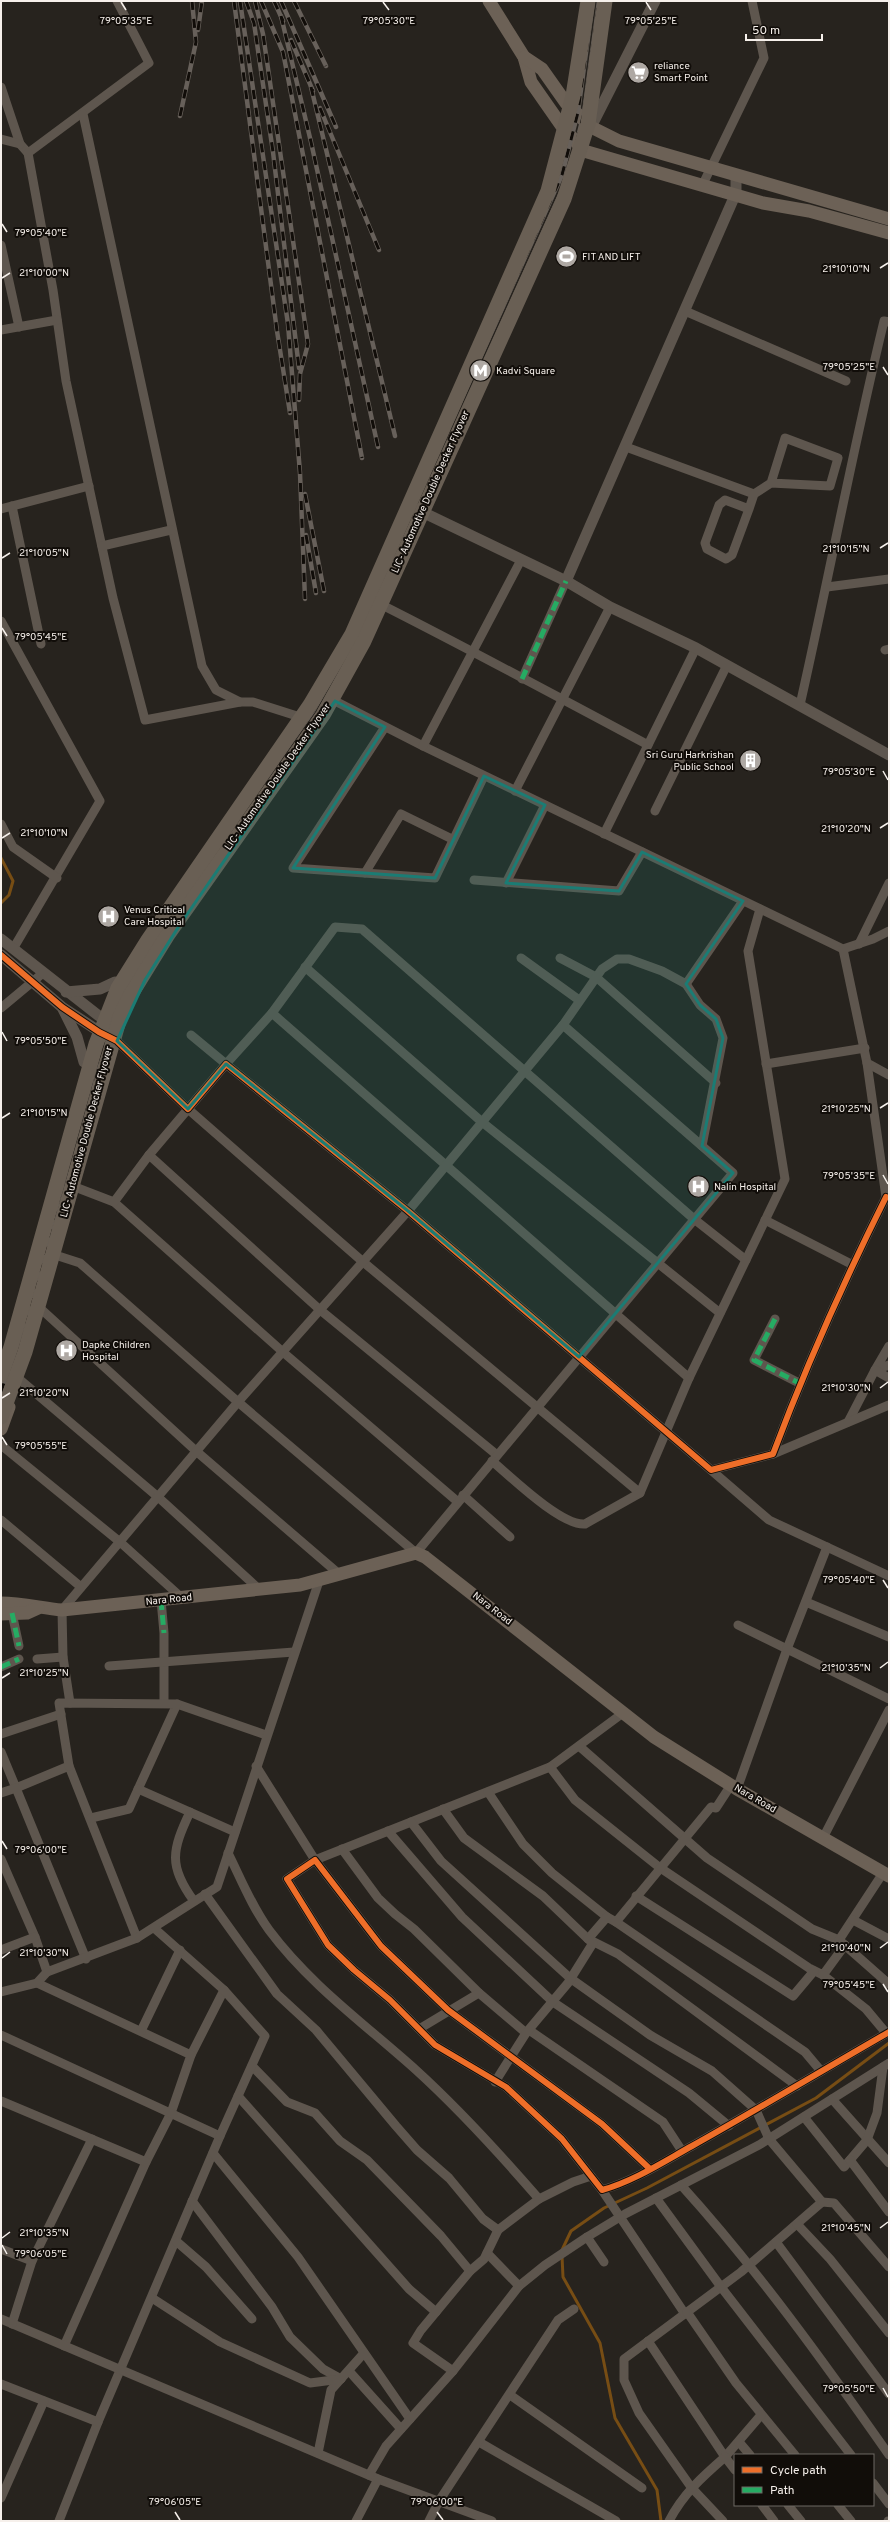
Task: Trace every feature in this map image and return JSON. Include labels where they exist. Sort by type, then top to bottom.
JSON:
[{"type":"main road","points":[[489,1],[524,57],[531,82],[561,125],[584,151],[736,193],[763,203],[809,212],[889,232]]},
{"type":"main road","points":[[1,1354],[84,1062],[99,1016],[115,982],[297,716],[347,633],[543,190],[566,103],[582,1]]},
{"type":"main road","name":"LIC- Automotive Double Decker Flyover","points":[[1,1375],[24,1303],[96,1044],[112,1001],[148,940],[310,705],[352,634],[548,191],[573,96],[588,1]]},
{"type":"main road","name":"LIC- Automotive Double Decker Flyover","points":[[1,1417],[25,1352],[120,1017],[130,996],[167,936],[323,715],[364,641],[564,199],[588,124],[605,1]]},
{"type":"main road","points":[[1,1429],[19,1379],[41,1309],[122,1026],[145,980],[179,926],[326,718],[367,644],[569,202],[591,127],[610,1]]},
{"type":"main road","points":[[524,57],[542,69],[566,103],[591,127],[619,141],[736,176],[889,218]]},
{"type":"main road","name":"Nara Road","points":[[4,1612],[27,1613],[38,1608],[62,1610],[260,1590],[319,1581],[416,1553],[425,1557],[654,1737],[734,1787],[886,1874]]},
{"type":"street","points":[[28,153],[83,114],[149,63],[117,1]]},
{"type":"street","points":[[591,127],[655,1]]},
{"type":"street","points":[[703,184],[764,58],[752,1]]},
{"type":"street","points":[[1,87],[20,144],[28,153],[57,320],[66,382],[102,546],[146,720],[240,702],[253,702],[297,716]]},
{"type":"street","points":[[83,114],[171,530],[202,666],[216,690],[240,702]]},
{"type":"street","points":[[1,139],[20,144]]},
{"type":"street","points":[[522,680],[626,447],[736,193],[736,176]]},
{"type":"street","points":[[1,245],[19,327]]},
{"type":"street","points":[[685,311],[846,381]]},
{"type":"street","points":[[1,330],[57,320]]},
{"type":"street","points":[[800,705],[827,587],[869,384],[884,321],[889,322]]},
{"type":"street","points":[[749,509],[725,500],[722,501],[705,543],[707,549],[726,559],[732,555],[749,509],[754,494],[771,483],[830,486],[838,458],[785,438],[771,483]]},
{"type":"street","points":[[626,447],[754,494]]},
{"type":"street","points":[[1,509],[89,486]]},
{"type":"street","points":[[403,504],[566,581],[610,607],[696,648],[889,755]]},
{"type":"street","points":[[12,506],[41,644]]},
{"type":"street","points":[[102,546],[171,530]]},
{"type":"street","points":[[423,746],[474,652],[521,560]]},
{"type":"street","points":[[827,587],[889,579]]},
{"type":"street","points":[[384,606],[474,652],[522,680],[648,745]]},
{"type":"street","points":[[515,791],[561,699],[610,607]]},
{"type":"street","points":[[1,621],[100,802],[57,878],[14,949]]},
{"type":"street","points":[[604,834],[696,648]]},
{"type":"street","points":[[655,811],[727,665]]},
{"type":"street","points":[[335,701],[484,776],[843,949],[889,931]]},
{"type":"street","points":[[384,727],[293,868],[435,878],[452,838],[484,776]]},
{"type":"street","points":[[506,883],[545,805]]},
{"type":"street","points":[[365,873],[400,814],[452,838]]},
{"type":"street","points":[[1,824],[13,847],[57,878]]},
{"type":"street","points":[[474,880],[619,890],[642,852]]},
{"type":"street","points":[[859,944],[889,884]]},
{"type":"street","points":[[686,984],[743,901]]},
{"type":"street","points":[[150,1155],[319,1309],[494,1458],[553,1512],[578,1525],[585,1524],[640,1493],[665,1430],[689,1378],[785,1180],[748,951],[760,909]]},
{"type":"street","points":[[114,1202],[188,1109],[272,1013],[335,927],[362,929],[694,1219],[746,1260]]},
{"type":"street","points":[[1,939],[66,992],[99,1016],[122,1026]]},
{"type":"street","points":[[772,1454],[799,1383],[852,1265],[888,1197],[865,1048],[843,949]]},
{"type":"street","points":[[1,955],[62,1007],[94,1029],[117,1041],[188,1109],[362,1261],[640,1493]]},
{"type":"street","points":[[521,958],[579,1000]]},
{"type":"street","points":[[560,958],[596,977],[716,1082]]},
{"type":"street","points":[[70,1703],[63,1657],[62,1610],[238,1402],[284,1353],[319,1309],[408,1211],[563,1025],[602,969],[617,959],[629,959],[662,971],[686,984],[700,1005],[716,1019],[723,1038],[716,1082],[702,1146]]},
{"type":"street","points":[[305,967],[482,1122],[720,1313]]},
{"type":"street","points":[[1,1008],[43,973]]},
{"type":"street","points":[[66,992],[100,989],[115,982]]},
{"type":"street","points":[[62,1007],[77,1037],[84,1062]]},
{"type":"street","points":[[272,1013],[444,1166],[616,1312],[689,1378]]},
{"type":"street","points":[[32,1248],[80,1263],[238,1402],[416,1553],[578,1356],[733,1173],[563,1025]]},
{"type":"street","points":[[191,1035],[408,1211],[769,1520],[889,1576]]},
{"type":"street","points":[[766,1064],[865,1048]]},
{"type":"street","points":[[867,1063],[889,1075]]},
{"type":"street","points":[[76,1187],[114,1202],[284,1353],[461,1499],[510,1537]]},
{"type":"street","points":[[765,1220],[852,1265]]},
{"type":"street","points":[[41,1309],[196,1451],[339,1574]]},
{"type":"street","points":[[775,1319],[754,1360],[799,1383]]},
{"type":"street","points":[[848,1422],[889,1346]]},
{"type":"street","points":[[875,1370],[889,1365]]},
{"type":"street","points":[[875,1370],[889,1378]]},
{"type":"street","points":[[19,1379],[158,1496],[260,1590]]},
{"type":"street","points":[[711,1470],[772,1454],[889,1405]]},
{"type":"street","points":[[1,1445],[120,1542],[182,1598]]},
{"type":"street","points":[[1,1520],[81,1588]]},
{"type":"street","points":[[616,1922],[683,1839],[711,1807],[716,1808],[734,1787],[827,1547]]},
{"type":"street","points":[[1,1992],[36,1983],[47,1972],[86,1959],[137,1938],[217,1886],[266,1735],[319,1581]]},
{"type":"street","points":[[161,1600],[164,1633],[164,1703]]},
{"type":"street","points":[[806,1602],[889,1637]]},
{"type":"street","points":[[4,1612],[19,1646]]},
{"type":"street","points":[[738,1625],[889,1699]]},
{"type":"street","points":[[109,1666],[294,1652]]},
{"type":"street","points":[[37,1659],[63,1657]]},
{"type":"street","points":[[1,1667],[19,1659]]},
{"type":"street","points":[[137,1938],[91,1818],[69,1766],[59,1703],[177,1704],[266,1735]]},
{"type":"street","points":[[91,1818],[129,1809],[177,1704]]},
{"type":"street","points":[[823,1838],[889,1710]]},
{"type":"street","points":[[623,1713],[550,1767],[315,1860],[287,1879],[302,1906],[328,1945],[435,2045],[495,2082],[506,2087],[562,2139],[592,2176],[686,2313],[761,2415],[794,2454]]},
{"type":"street","points":[[1,1734],[61,1714]]},
{"type":"street","points":[[579,1746],[683,1839],[812,1929],[842,1942],[889,1984]]},
{"type":"street","points":[[1,1752],[86,1959]]},
{"type":"street","points":[[1,1793],[69,1766]]},
{"type":"street","points":[[256,1766],[315,1860],[381,1946],[448,2010],[602,2124],[650,2169]]},
{"type":"street","points":[[550,1767],[574,1800],[659,1867],[755,1934],[814,1971],[823,1975],[866,2009],[888,2032],[729,2126],[620,2185],[602,2190]]},
{"type":"street","points":[[138,1789],[235,1832]]},
{"type":"street","points":[[488,1792],[523,1844],[552,1873],[607,1917],[805,2052],[821,2071]]},
{"type":"street","points":[[443,1809],[464,1838],[543,1896],[593,1943],[553,2002],[527,2032],[495,2082]]},
{"type":"street","points":[[190,1812],[174,1852],[177,1873],[183,1886],[194,1901]]},
{"type":"street","points":[[411,1822],[441,1861],[570,1978],[650,2035],[712,2071],[756,2110],[769,2139],[822,2202],[834,2203],[889,2267]]},
{"type":"street","points":[[388,1831],[462,1917],[553,2002],[689,2094],[729,2126]]},
{"type":"street","points":[[342,1849],[378,1898],[479,1993],[527,2032],[663,2122],[682,2151]]},
{"type":"street","points":[[228,1853],[254,1906],[269,1930],[310,1976],[349,2014],[460,2111],[539,2199]]},
{"type":"street","points":[[2,1862],[35,1937],[47,1972]]},
{"type":"street","points":[[823,1975],[853,1920],[886,1874]]},
{"type":"street","points":[[205,1894],[277,1994],[316,2030],[417,2150],[449,2178],[483,2219],[498,2230]]},
{"type":"street","points":[[636,1896],[793,1996],[814,1971]]},
{"type":"street","points":[[588,1939],[607,1917]]},
{"type":"street","points":[[853,1920],[889,1939]]},
{"type":"street","points":[[59,2521],[98,2422],[122,2370],[213,2152],[265,2036],[224,1990],[154,1928]]},
{"type":"street","points":[[1,1950],[35,1937]]},
{"type":"street","points":[[588,1939],[618,1954],[797,2086]]},
{"type":"street","points":[[141,2031],[180,1950]]},
{"type":"street","points":[[36,1983],[191,2055]]},
{"type":"street","points":[[64,2346],[146,2162],[171,2113],[191,2055],[224,1990]]},
{"type":"street","points":[[419,2029],[448,2010],[479,1993]]},
{"type":"street","points":[[1,2035],[220,2136]]},
{"type":"street","points":[[369,2475],[386,2446],[453,2371],[519,2286],[545,2265],[619,2217],[769,2139],[886,2065]]},
{"type":"street","points":[[804,2117],[844,2167],[867,2140],[877,2113],[886,2065]]},
{"type":"street","points":[[252,2066],[286,2102],[315,2113],[340,2141],[367,2160],[441,2236],[470,2271]]},
{"type":"street","points":[[238,2096],[409,2289],[436,2312]]},
{"type":"street","points":[[832,2100],[867,2140],[889,2162]]},
{"type":"street","points":[[2,2104],[146,2162]]},
{"type":"street","points":[[12,2324],[32,2262],[92,2139]]},
{"type":"street","points":[[213,2152],[279,2230],[410,2419]]},
{"type":"street","points":[[850,2160],[889,2212]]},
{"type":"street","points":[[453,2371],[413,2343],[421,2330],[470,2271],[484,2259],[498,2230],[539,2199],[573,2182],[592,2176]]},
{"type":"street","points":[[681,2185],[749,2266],[845,2392],[889,2454]]},
{"type":"street","points":[[656,2198],[721,2287],[850,2454]]},
{"type":"street","points":[[192,2201],[268,2301],[290,2337],[323,2369],[341,2379]]},
{"type":"street","points":[[723,2521],[692,2487],[640,2413],[624,2380],[624,2359],[749,2266],[822,2202]]},
{"type":"street","points":[[797,2224],[830,2259],[889,2333]]},
{"type":"street","points":[[587,2237],[604,2262]]},
{"type":"street","points":[[176,2241],[206,2266],[252,2319]]},
{"type":"street","points":[[776,2242],[889,2394]]},
{"type":"street","points":[[1,2249],[32,2262]]},
{"type":"street","points":[[487,2253],[519,2286]]},
{"type":"street","points":[[152,2298],[220,2342],[310,2383],[341,2379]]},
{"type":"street","points":[[429,2521],[439,2501],[558,2320],[574,2309]]},
{"type":"street","points":[[1,2319],[378,2479],[492,2521]]},
{"type":"street","points":[[648,2341],[725,2458],[734,2469]]},
{"type":"street","points":[[318,2453],[331,2390],[364,2353]]},
{"type":"street","points":[[349,2371],[401,2429]]},
{"type":"street","points":[[2,2388],[44,2401],[98,2422]]},
{"type":"street","points":[[510,2395],[642,2488]]},
{"type":"street","points":[[1,2498],[44,2401]]},
{"type":"street","points":[[669,2521],[680,2501],[692,2487],[725,2458],[761,2415]]},
{"type":"street","points":[[479,2442],[616,2521]]},
{"type":"street","points":[[739,2442],[749,2454]]},
{"type":"street","points":[[356,2521],[378,2479]]},
{"type":"street","points":[[874,2484],[889,2504]]},
{"type":"street","points":[[763,2506],[774,2521]]},
{"type":"street","points":[[789,2506],[802,2521]]},
{"type":"street","points":[[839,2506],[851,2521]]},
{"type":"highlighted area","points":[[335,701],[385,727],[293,868],[435,878],[484,776],[545,805],[506,883],[619,891],[642,852],[743,901],[686,984],[700,1005],[716,1019],[723,1038],[702,1146],[733,1173],[579,1357],[408,1211],[226,1064],[188,1109],[117,1041],[145,980],[179,926]]},
{"type":"waterway","points":[[1,858],[13,881],[9,895],[1,903]]},
{"type":"waterway","points":[[562,2250],[571,2231],[604,2208],[647,2188],[816,2098],[889,2043]]},
{"type":"waterway","points":[[562,2256],[563,2277],[600,2343],[615,2418],[657,2490],[661,2521]]},
{"type":"railway","points":[[180,116],[196,42],[192,1]]},
{"type":"railway","points":[[198,30],[202,1]]},
{"type":"railway","points":[[234,1],[277,331],[290,413]]},
{"type":"railway","points":[[240,1],[288,324],[300,473],[305,599]]},
{"type":"railway","points":[[246,1],[254,23],[273,152],[299,368]]},
{"type":"railway","points":[[255,1],[263,34],[308,344],[300,374],[299,400]]},
{"type":"railway","points":[[261,1],[283,52],[362,458]]},
{"type":"railway","points":[[274,1],[283,21]]},
{"type":"railway","points":[[281,1],[336,127]]},
{"type":"railway","points":[[294,1],[326,66]]},
{"type":"railway","points":[[1,1392],[33,1296],[92,1071],[109,1021],[133,967],[173,908],[313,711],[352,643],[562,175],[578,112],[593,1]]},
{"type":"railway","points":[[1,1410],[39,1298],[98,1072],[115,1023],[139,970],[318,715],[358,645],[568,177],[584,113],[599,1]]},
{"type":"railway","points":[[281,16],[311,142],[378,447]]},
{"type":"railway","points":[[291,40],[313,91]]},
{"type":"railway","points":[[311,87],[395,436]]},
{"type":"railway","points":[[320,108],[379,250]]},
{"type":"railway","points":[[305,494],[324,591]]},
{"type":"railway","points":[[306,535],[316,593]]},
{"type":"marked path","points":[[522,679],[566,581]]},
{"type":"marked path","points":[[775,1319],[754,1360],[799,1383]]},
{"type":"marked path","points":[[161,1600],[164,1633]]},
{"type":"marked path","points":[[12,1613],[19,1646]]},
{"type":"marked path","points":[[1,1667],[19,1659]]},
{"type":"cycle path","points":[[1,955],[62,1007],[99,1032],[117,1041],[188,1109],[226,1064],[408,1211],[711,1470],[773,1454],[826,1324],[886,1197]]},
{"type":"cycle path","points":[[650,2169],[602,2124],[448,2010],[381,1946],[315,1860],[287,1879],[328,1945],[354,1970],[390,2000],[435,2045],[506,2087],[562,2139],[602,2190],[625,2182],[659,2165],[889,2032]]},
{"type":"place","name":"reliance Smart Point","points":[[639,72]]},
{"type":"place","name":"FIT AND LIFT","points":[[567,257]]},
{"type":"place","name":"Kadvi Square","points":[[480,371]]},
{"type":"place","name":"Sri Guru Harkrishan Public School","points":[[750,761]]},
{"type":"place","name":"Venus Critical Care Hospital","points":[[108,916]]},
{"type":"place","name":"Nalin Hospital","points":[[698,1187]]},
{"type":"place","name":"Dapke Children Hospital","points":[[66,1351]]}]
